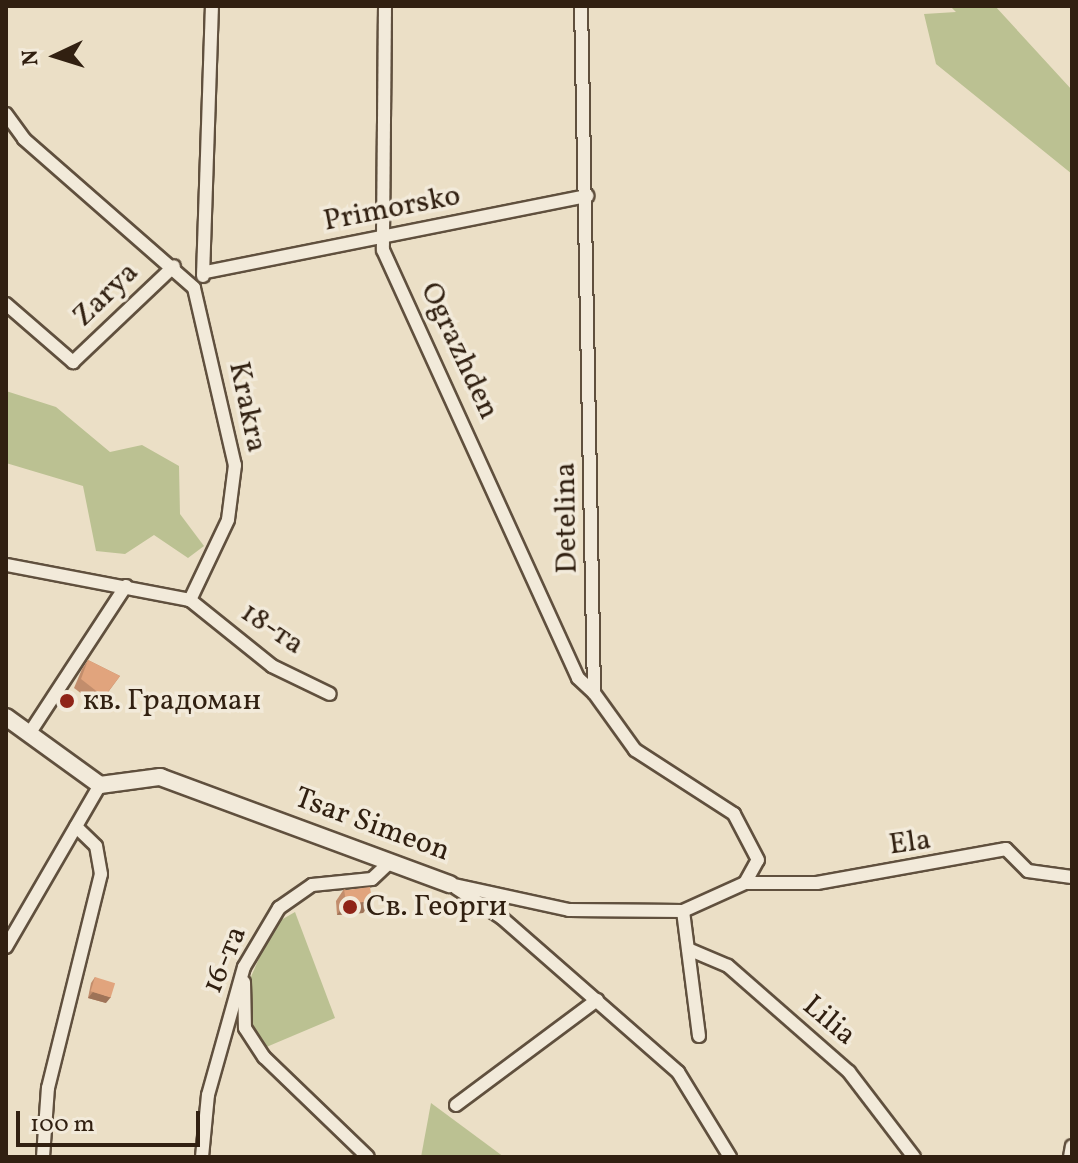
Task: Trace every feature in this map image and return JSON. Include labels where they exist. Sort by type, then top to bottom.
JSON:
[{"type":"street","points":[[194,288],[206,272],[212,6]]},
{"type":"street","name":"Ograzhden","points":[[385,6],[382,239],[561,642],[594,693]]},
{"type":"street","name":"Detelina","points":[[581,6],[587,196],[594,693]]},
{"type":"street","name":"Krakra","points":[[6,114],[24,139],[174,266],[194,288],[235,465],[228,520],[190,600]]},
{"type":"street","name":"Primorsko","points":[[206,272],[587,196]]},
{"type":"street","name":"Zarya","points":[[6,304],[73,362],[174,266]]},
{"type":"street","points":[[6,565],[190,600]]},
{"type":"street","points":[[29,734],[126,586]]},
{"type":"street","name":"18-та","points":[[190,600],[272,666],[330,694]]},
{"type":"street","points":[[450,884],[569,910],[683,911],[745,883],[758,860],[734,814],[635,750],[594,693]]},
{"type":"street","points":[[6,717],[100,785],[6,947]]},
{"type":"street","name":"Tsar Simeon","points":[[100,785],[160,777],[450,884],[597,1000],[678,1072],[730,1157]]},
{"type":"street","points":[[43,1157],[48,1088],[101,874],[96,846],[76,827]]},
{"type":"street","name":"Ela","points":[[745,883],[817,883],[1006,849],[1028,871],[1072,877]]},
{"type":"street","name":"16-та","points":[[202,1157],[208,1095],[244,967],[279,908],[299,893],[326,882],[372,879],[390,862]]},
{"type":"street","points":[[683,911],[699,1036]]},
{"type":"street","name":"Lilia","points":[[688,949],[728,966],[849,1072],[914,1157]]},
{"type":"street","points":[[244,967],[245,1028],[264,1057],[368,1157]]},
{"type":"street","points":[[456,1105],[597,1000]]},
{"type":"street","points":[[1070,1157],[1072,1146]]},
{"type":"green space","points":[[950,6],[995,6],[1072,90],[1072,174],[936,64],[924,14],[956,12]]},
{"type":"green space","points":[[6,391],[56,407],[110,452],[142,445],[179,466],[180,514],[204,546],[188,558],[154,535],[125,554],[96,551],[83,486],[6,463]]},
{"type":"green space","points":[[295,912],[335,1018],[264,1048],[252,1026],[250,979],[274,924]]},
{"type":"green space","points":[[431,1103],[504,1157],[421,1157]]},
{"type":"building","points":[[88,660],[120,676],[104,697],[81,679]]},
{"type":"building","points":[[370,887],[372,901],[346,904],[344,891]]},
{"type":"building","points":[[95,977],[115,983],[111,997],[91,991]]},
{"type":"place","name":"кв. Градоман","points":[[67,701]]},
{"type":"place","name":"Св. Георги","points":[[350,907]]}]
